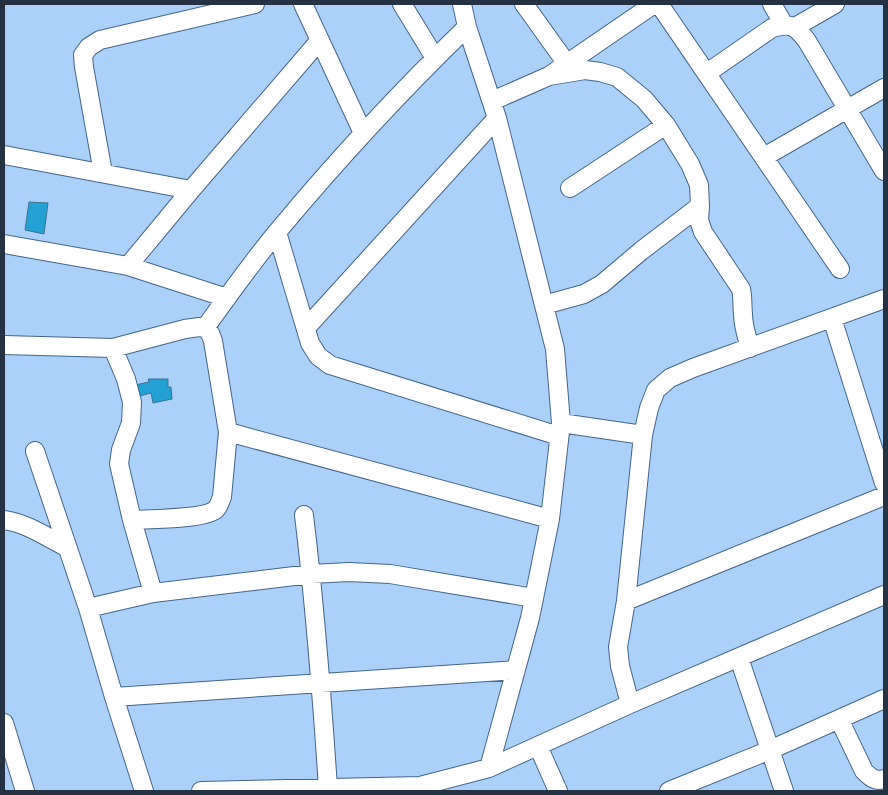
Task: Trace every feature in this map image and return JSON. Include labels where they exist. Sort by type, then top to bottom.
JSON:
[{"type":"street","points":[[103,173],[84,67],[83,55],[89,47],[100,40],[255,4]]},
{"type":"street","points":[[303,4],[363,133]]},
{"type":"street","points":[[402,4],[435,58]]},
{"type":"street","points":[[462,4],[467,27],[497,118],[555,349],[560,429],[550,519],[530,618],[489,768]]},
{"type":"street","points":[[524,4],[567,64]]},
{"type":"street","points":[[492,101],[549,76],[654,4]]},
{"type":"street","points":[[659,4],[840,269]]},
{"type":"street","points":[[772,4],[789,26],[807,41],[884,172]]},
{"type":"street","points":[[707,73],[772,28],[789,26],[835,4]]},
{"type":"street","points":[[205,328],[277,232],[363,133],[467,27]]},
{"type":"street","points":[[128,266],[320,40]]},
{"type":"street","points":[[549,76],[585,70],[617,77],[644,99],[666,125],[690,164],[699,185],[699,220],[703,232],[741,289],[743,296],[742,315],[750,348]]},
{"type":"street","points":[[764,158],[884,88]]},
{"type":"street","points":[[306,328],[497,118]]},
{"type":"street","points":[[570,188],[666,125]]},
{"type":"street","points":[[4,155],[192,190]]},
{"type":"street","points":[[544,305],[584,294],[602,284],[640,251],[700,206]]},
{"type":"street","points":[[277,232],[310,343],[318,356],[330,364],[560,429],[643,435]]},
{"type":"street","points":[[4,244],[128,266],[226,298]]},
{"type":"street","points":[[630,704],[620,666],[618,648],[626,601],[643,435],[649,408],[656,390],[670,378],[884,299]]},
{"type":"street","points":[[832,318],[884,484]]},
{"type":"street","points":[[4,345],[113,348],[184,329],[205,328],[210,333],[213,341],[228,432],[222,496],[219,505],[215,510],[201,516],[132,520]]},
{"type":"street","points":[[113,348],[126,379],[132,402],[132,423],[120,450],[119,464],[132,520],[153,593]]},
{"type":"street","points":[[228,432],[550,519]]},
{"type":"street","points":[[35,451],[88,608],[144,791]]},
{"type":"street","points":[[626,601],[884,496]]},
{"type":"street","points":[[304,515],[321,683],[328,788]]},
{"type":"street","points":[[4,520],[32,529],[68,548]]},
{"type":"street","points":[[88,608],[153,593],[311,574],[348,572],[390,574],[534,598]]},
{"type":"street","points":[[201,791],[328,788],[421,789],[489,768],[630,704],[884,595]]},
{"type":"street","points":[[739,658],[784,791]]},
{"type":"street","points":[[114,697],[516,670]]},
{"type":"street","points":[[669,791],[770,750],[884,699]]},
{"type":"street","points":[[839,719],[864,771],[870,778],[880,781],[884,779]]},
{"type":"street","points":[[4,724],[25,791]]},
{"type":"street","points":[[538,746],[558,791]]},
{"type":"building","points":[[29,202],[48,203],[44,234],[25,230]]},
{"type":"building","points":[[148,379],[168,379],[168,387],[171,387],[172,399],[153,403],[151,393],[136,397],[135,385],[149,382]]}]
